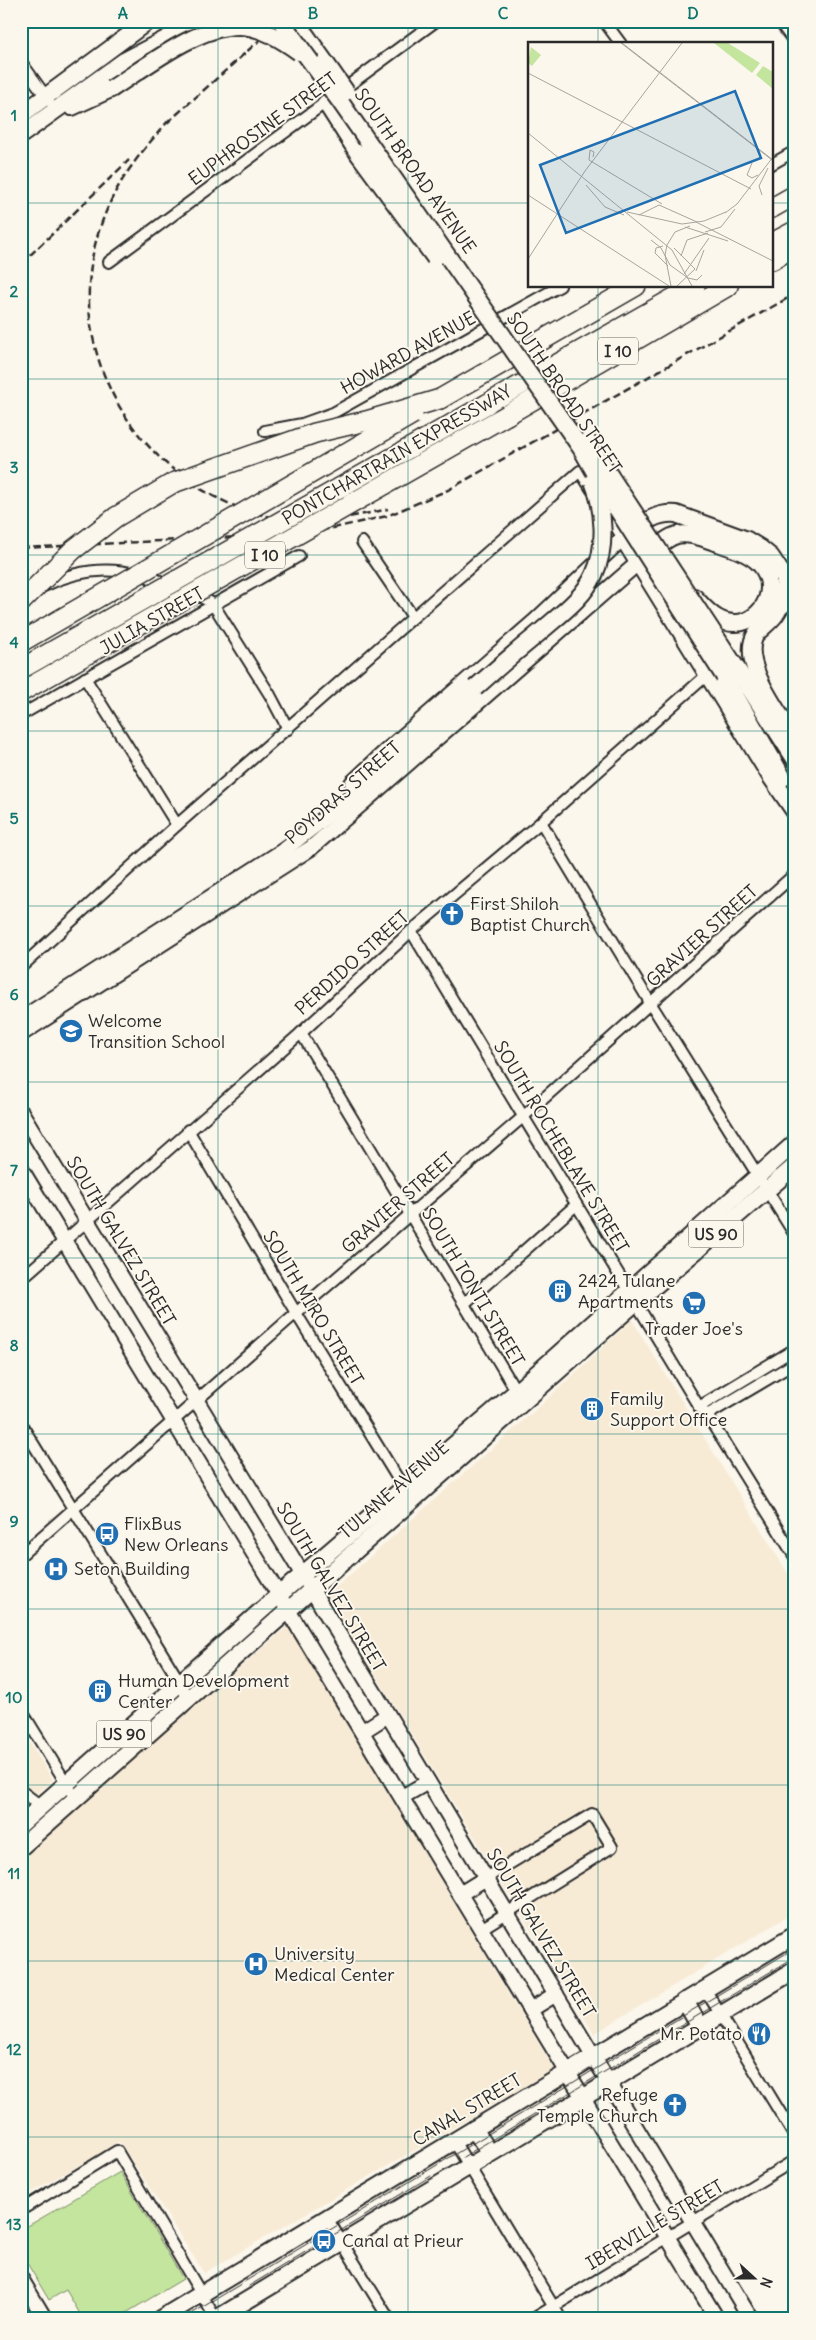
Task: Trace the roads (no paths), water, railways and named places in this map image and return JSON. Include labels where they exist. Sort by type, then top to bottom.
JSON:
[{"type":"highway","points":[[774,207],[795,195]]},
{"type":"highway","points":[[774,242],[795,231]]},
{"type":"highway","points":[[774,259],[795,246]]},
{"type":"highway","name":"PONTCHARTRAIN EXPRESSWAY","points":[[21,642],[633,288]]},
{"type":"highway","name":"PONTCHARTRAIN EXPRESSWAY","points":[[21,669],[691,288]]},
{"type":"highway","name":"I 10","points":[[21,692],[507,416],[725,288]]},
{"type":"highway","name":"I 10","points":[[21,602],[73,550],[116,517],[173,483],[315,433],[366,421],[440,399]]},
{"type":"main road","points":[[21,134],[148,21]]},
{"type":"main road","points":[[21,114],[54,104],[124,61],[200,21]]},
{"type":"main road","name":"SOUTH BROAD STREET","points":[[281,21],[339,100],[528,372],[580,448],[605,490],[731,672],[795,759]]},
{"type":"main road","name":"SOUTH BROAD STREET","points":[[296,21],[612,477],[684,587],[731,672],[795,799]]},
{"type":"main road","points":[[306,21],[325,62]]},
{"type":"main road","points":[[54,104],[74,107],[111,89],[187,42],[226,28],[242,26],[260,30],[276,37],[308,59]]},
{"type":"main road","points":[[326,103],[358,153],[479,317],[506,350],[528,372]]},
{"type":"main road","points":[[475,688],[566,609],[586,588],[595,573],[603,526],[596,490],[580,448]]},
{"type":"main road","points":[[795,739],[759,680],[752,655],[755,636],[775,616],[790,582],[771,557],[747,540],[676,514],[667,513],[652,517],[624,538],[770,777],[795,812]]},
{"type":"main road","points":[[639,562],[672,535],[689,534],[725,545],[753,558],[759,563],[768,578],[770,588],[765,605],[752,618],[734,623],[718,619],[708,612],[684,587]]},
{"type":"main road","name":"TULANE AVENUE","points":[[21,1824],[303,1574],[408,1494],[520,1397],[632,1296],[795,1143]]},
{"type":"main road","name":"TULANE AVENUE","points":[[632,1296],[795,1166]]},
{"type":"main road","name":"TULANE AVENUE","points":[[21,1847],[311,1590],[408,1494]]},
{"type":"main road","name":"CANAL STREET","points":[[160,2319],[795,1935]]},
{"type":"main road","points":[[216,2319],[795,1970]]},
{"type":"main road","points":[[685,2001],[700,2027]]},
{"type":"main road","points":[[474,2129],[490,2153]]},
{"type":"street","name":"EUPHROSINE STREET","points":[[109,262],[436,21]]},
{"type":"street","points":[[604,21],[620,42]]},
{"type":"street","points":[[779,21],[795,43]]},
{"type":"street","name":"SOUTH BROAD AVENUE","points":[[303,40],[499,321]]},
{"type":"street","points":[[21,62],[54,104]]},
{"type":"street","points":[[774,163],[795,151]]},
{"type":"street","name":"HOWARD AVENUE","points":[[265,431],[302,424],[333,413],[557,288]]},
{"type":"street","name":"SOUTH BROAD STREET","points":[[413,617],[580,472],[624,538]]},
{"type":"street","points":[[284,850],[385,752],[535,621],[624,538]]},
{"type":"street","points":[[21,967],[177,825],[413,617],[362,542]]},
{"type":"street","name":"JULIA STREET","points":[[21,715],[299,556]]},
{"type":"street","name":"POYDRAS STREET","points":[[21,1034],[311,848],[639,562]]},
{"type":"street","points":[[21,598],[60,579],[84,572],[118,570],[155,578],[204,598],[213,604],[270,695],[288,728]]},
{"type":"street","points":[[775,616],[795,598]]},
{"type":"street","name":"PERDIDO STREET","points":[[21,1279],[188,1130],[301,1033],[411,931],[541,822],[708,674]]},
{"type":"street","points":[[84,678],[177,825]]},
{"type":"street","points":[[284,850],[335,810],[475,688]]},
{"type":"street","points":[[541,822],[650,1004],[795,1235]]},
{"type":"street","name":"POYDRAS STREET","points":[[21,1019],[284,850]]},
{"type":"street","name":"GRAVIER STREET","points":[[21,1555],[524,1116],[795,874]]},
{"type":"street","name":"SOUTH ROCHEBLAVE STREET","points":[[411,931],[699,1407],[707,1416],[795,1557]]},
{"type":"street","name":"SOUTH TONTI STREET","points":[[301,1033],[520,1397]]},
{"type":"street","name":"SOUTH GALVEZ STREET","points":[[22,1115],[303,1574],[751,2319]]},
{"type":"street","name":"SOUTH MIRO STREET","points":[[188,1130],[296,1313],[408,1494]]},
{"type":"street","points":[[21,1169],[244,1540],[280,1594],[363,1731],[717,2319]]},
{"type":"street","points":[[465,1303],[576,1205]]},
{"type":"street","points":[[699,1407],[795,1349]]},
{"type":"street","points":[[707,1416],[795,1363]]},
{"type":"street","points":[[21,1424],[181,1684],[188,1700]]},
{"type":"street","points":[[21,1710],[76,1799]]},
{"type":"street","points":[[363,1731],[388,1715]]},
{"type":"street","points":[[402,1796],[428,1782]]},
{"type":"street","points":[[21,1791],[41,1806]]},
{"type":"street","points":[[460,1894],[592,1814],[602,1830],[612,1847],[508,1914],[481,1929]]},
{"type":"street","points":[[705,1989],[795,2137]]},
{"type":"street","points":[[530,2010],[556,1994]]},
{"type":"street","points":[[454,2141],[561,2319]]},
{"type":"street","points":[[21,2210],[117,2151],[216,2319]]},
{"type":"street","name":"IBERVILLE STREET","points":[[533,2319],[795,2160]]},
{"type":"street","points":[[327,2218],[389,2319]]},
{"type":"street","points":[[21,2279],[45,2319]]},
{"type":"tram line","points":[[183,2319],[795,1948]]},
{"type":"tram line","points":[[463,2157],[795,1957]]},
{"type":"tram line","points":[[249,2286],[431,2176]]},
{"type":"railway","points":[[167,123],[281,21]]},
{"type":"railway","points":[[170,119],[131,167],[115,193],[102,222],[90,271],[90,320],[101,366],[121,409],[150,447],[186,479],[228,503],[276,518],[304,521],[347,517],[388,509]]},
{"type":"railway","points":[[21,264],[129,160]]},
{"type":"railway","points":[[21,548],[239,537],[329,529],[387,516],[448,490],[795,294]]},
{"type":"place","name":"First Shiloh Baptist Church","points":[[452,914]]},
{"type":"place","name":"Welcome Transition School","points":[[71,1031]]},
{"type":"place","name":"2424 Tulane Apartments","points":[[560,1291]]},
{"type":"place","name":"Trader Joe's","points":[[694,1303]]},
{"type":"place","name":"Family Support Office","points":[[592,1409]]},
{"type":"place","name":"FlixBus New Orleans","points":[[107,1534]]},
{"type":"place","name":"Seton Building","points":[[56,1569]]},
{"type":"place","name":"Human Development Center","points":[[100,1691]]},
{"type":"place","name":"University Medical Center","points":[[256,1964]]},
{"type":"place","name":"Mr. Potato","points":[[759,2034]]},
{"type":"place","name":"Refuge Temple Church","points":[[675,2105]]},
{"type":"place","name":"Canal at Prieur","points":[[324,2241]]}]
